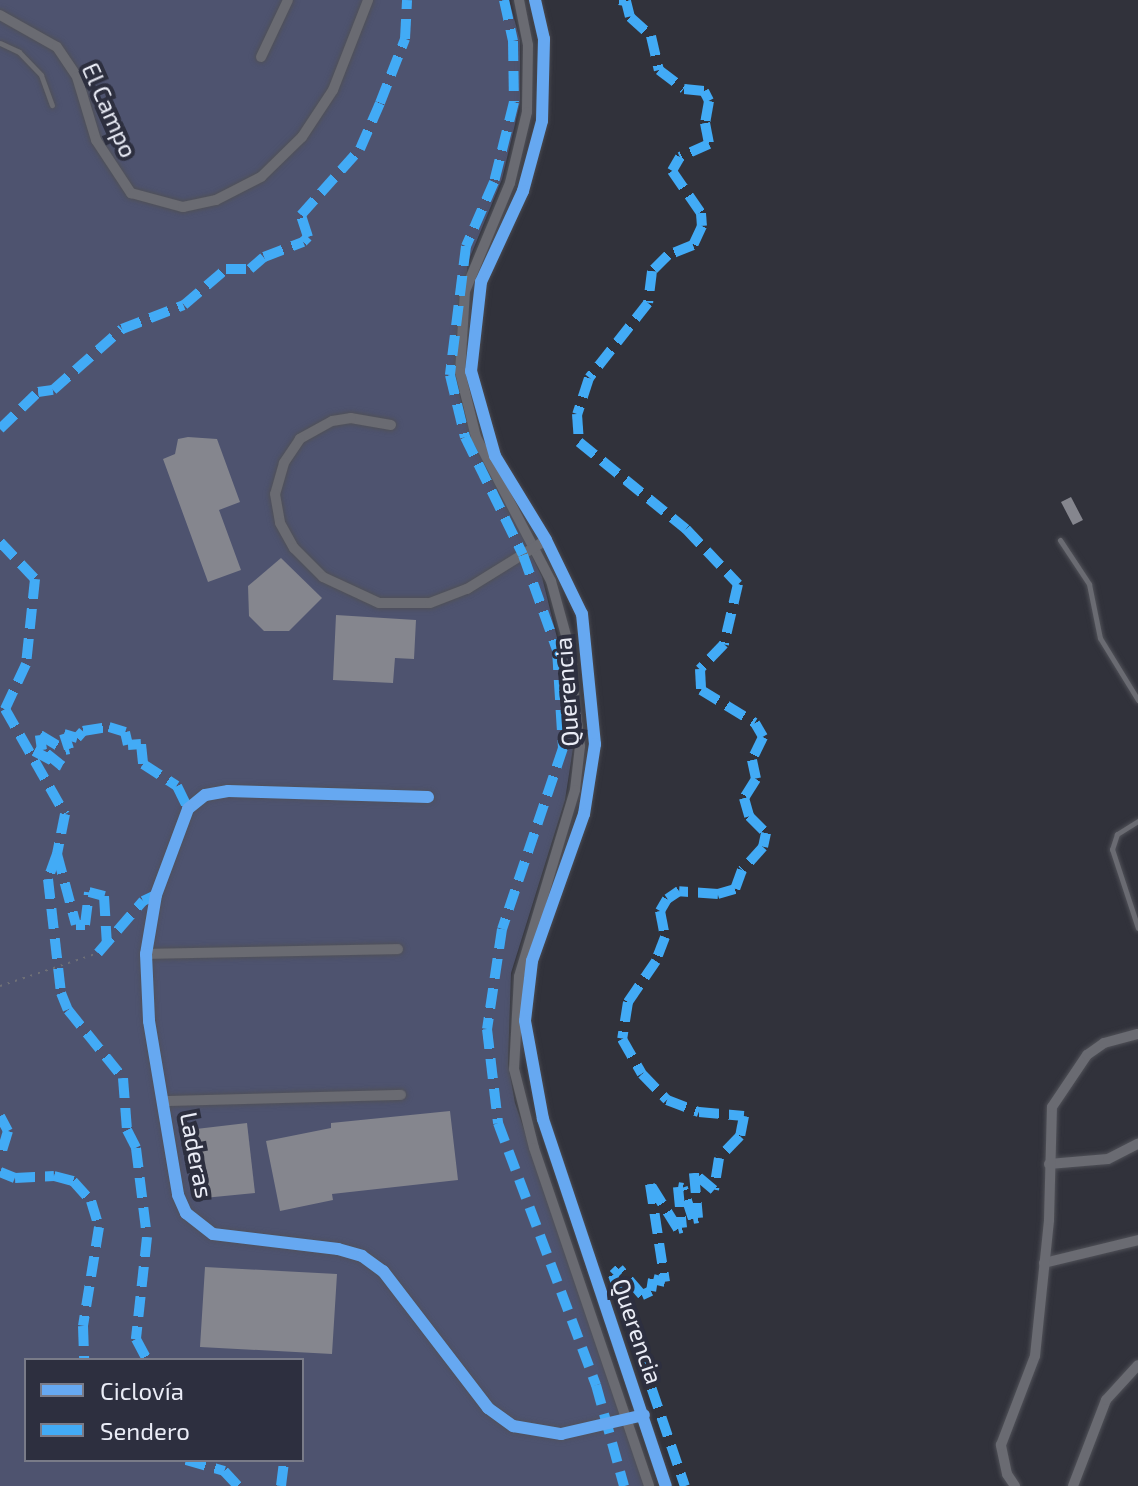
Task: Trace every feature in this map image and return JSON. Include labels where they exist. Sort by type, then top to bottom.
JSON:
[{"type":"street","points":[[261,57],[288,0]]},
{"type":"street","name":"El Campo","points":[[0,15],[57,47],[77,77],[96,140],[131,193],[183,207],[216,200],[261,177],[302,137],[333,90],[368,0]]},
{"type":"street","name":"Querencia","points":[[519,0],[528,45],[527,112],[510,183],[472,266],[459,345],[462,390],[476,437],[551,581],[567,639],[580,746],[572,802],[524,977],[514,1069],[521,1105],[649,1486]]},
{"type":"street","name":"Querencia","points":[[535,0],[544,39],[542,121],[523,191],[481,282],[470,344],[477,402],[490,442],[546,540],[582,614],[595,744],[584,814],[524,977],[527,1035],[543,1119],[666,1486]]},
{"type":"street","points":[[391,425],[351,418],[332,421],[291,451],[278,479],[277,506],[285,536],[306,563],[361,598],[413,605],[467,589],[546,540]]},
{"type":"street","name":"Laderas","points":[[428,797],[228,791],[205,795],[188,809],[173,842],[146,954],[149,1021],[178,1195],[199,1226],[245,1242],[338,1249],[362,1256],[383,1271],[488,1408],[513,1426],[561,1434],[644,1415]]},
{"type":"street","points":[[146,954],[398,949]]},
{"type":"street","points":[[1015,1486],[1007,1474],[1001,1445],[1035,1356],[1044,1263],[1048,1122],[1073,1072],[1104,1043],[1138,1034]]},
{"type":"street","points":[[164,1101],[401,1095]]},
{"type":"street","points":[[1049,1164],[1108,1159],[1138,1144]]},
{"type":"street","points":[[1044,1263],[1138,1240]]},
{"type":"street","points":[[1073,1486],[1106,1400],[1138,1365]]},
{"type":"lane","points":[[0,43],[19,52],[41,75],[52,105]]},
{"type":"lane","points":[[1060,540],[1089,584],[1100,638],[1138,700]]},
{"type":"lane","points":[[1138,821],[1117,834],[1112,849],[1138,928]]},
{"type":"path","points":[[0,986],[98,953]]},
{"type":"shaded area","points":[[0,0],[509,0],[520,40],[520,103],[502,179],[468,262],[455,374],[465,418],[542,577],[566,674],[574,742],[565,800],[511,973],[508,1064],[515,1103],[645,1486],[0,1486]]},
{"type":"building","points":[[178,439],[217,439],[240,502],[219,510],[241,570],[208,582],[163,459],[175,454]]},
{"type":"building","points":[[1071,497],[1083,520],[1073,525],[1061,502]]},
{"type":"building","points":[[281,558],[322,598],[289,631],[264,631],[249,616],[248,586]]},
{"type":"building","points":[[336,615],[416,620],[414,659],[395,658],[393,683],[333,680]]},
{"type":"building","points":[[450,1111],[458,1180],[332,1194],[333,1200],[280,1211],[266,1141],[331,1128],[331,1123]]},
{"type":"building","points":[[247,1123],[255,1193],[204,1198],[196,1129]]},
{"type":"building","points":[[205,1267],[337,1274],[332,1354],[200,1347]]},
{"type":"marked path","points":[[0,429],[38,392],[53,390],[122,329],[184,305],[226,269],[250,269],[264,257],[303,242],[308,237],[301,215],[360,149],[405,39],[407,0]]},
{"type":"marked path","points":[[504,0],[513,41],[514,102],[494,182],[466,246],[450,375],[465,437],[523,555],[557,650],[563,748],[502,929],[487,1029],[498,1123],[596,1385],[624,1486]]},
{"type":"marked path","points":[[619,0],[626,1],[630,17],[651,36],[659,70],[684,89],[704,91],[709,101],[705,123],[709,144],[680,157],[672,171],[701,213],[702,226],[693,245],[668,255],[652,271],[648,303],[589,378],[577,414],[579,442],[686,529],[738,584],[724,644],[700,669],[701,690],[755,723],[763,737],[752,760],[756,779],[744,798],[749,816],[766,833],[763,847],[742,870],[735,889],[718,894],[679,891],[667,899],[660,911],[665,937],[656,961],[628,1002],[622,1039],[642,1074],[667,1100],[699,1112],[744,1116],[740,1136],[719,1158],[714,1190],[694,1173],[698,1218],[693,1219],[683,1188],[678,1187],[682,1228],[678,1229],[650,1184],[665,1282],[653,1279],[651,1291],[642,1295],[619,1269],[613,1275],[685,1486]]},
{"type":"marked path","points":[[0,542],[35,579],[26,664],[5,709],[65,814],[57,854],[76,925],[85,925],[89,892],[104,896],[107,945]]},
{"type":"marked path","points":[[34,751],[62,766],[42,750],[40,735],[65,750],[69,749],[64,734],[77,738],[83,731],[109,727],[125,732],[128,745],[141,744],[143,764],[177,786],[188,809]]},
{"type":"marked path","points":[[57,854],[48,879],[61,993],[68,1010],[123,1078],[127,1130],[136,1148],[147,1237],[136,1339],[146,1358]]},
{"type":"marked path","points":[[98,953],[143,901],[156,895]]},
{"type":"marked path","points":[[0,1116],[8,1131],[0,1157]]},
{"type":"marked path","points":[[0,1172],[15,1178],[54,1176],[73,1181],[91,1201],[99,1227],[83,1326],[84,1358]]},
{"type":"marked path","points":[[193,1462],[224,1471],[238,1486]]},
{"type":"marked path","points":[[281,1486],[284,1462]]},
{"type":"cycle path","points":[[535,0],[544,39],[542,121],[523,191],[481,282],[471,371],[495,456],[546,540],[582,614],[595,744],[584,814],[532,961],[525,1021],[543,1119],[666,1486]]},
{"type":"cycle path","points":[[428,797],[228,791],[205,795],[188,809],[156,895],[146,954],[149,1021],[178,1195],[186,1213],[213,1234],[338,1249],[362,1256],[383,1271],[488,1408],[513,1426],[561,1434],[644,1415]]}]
